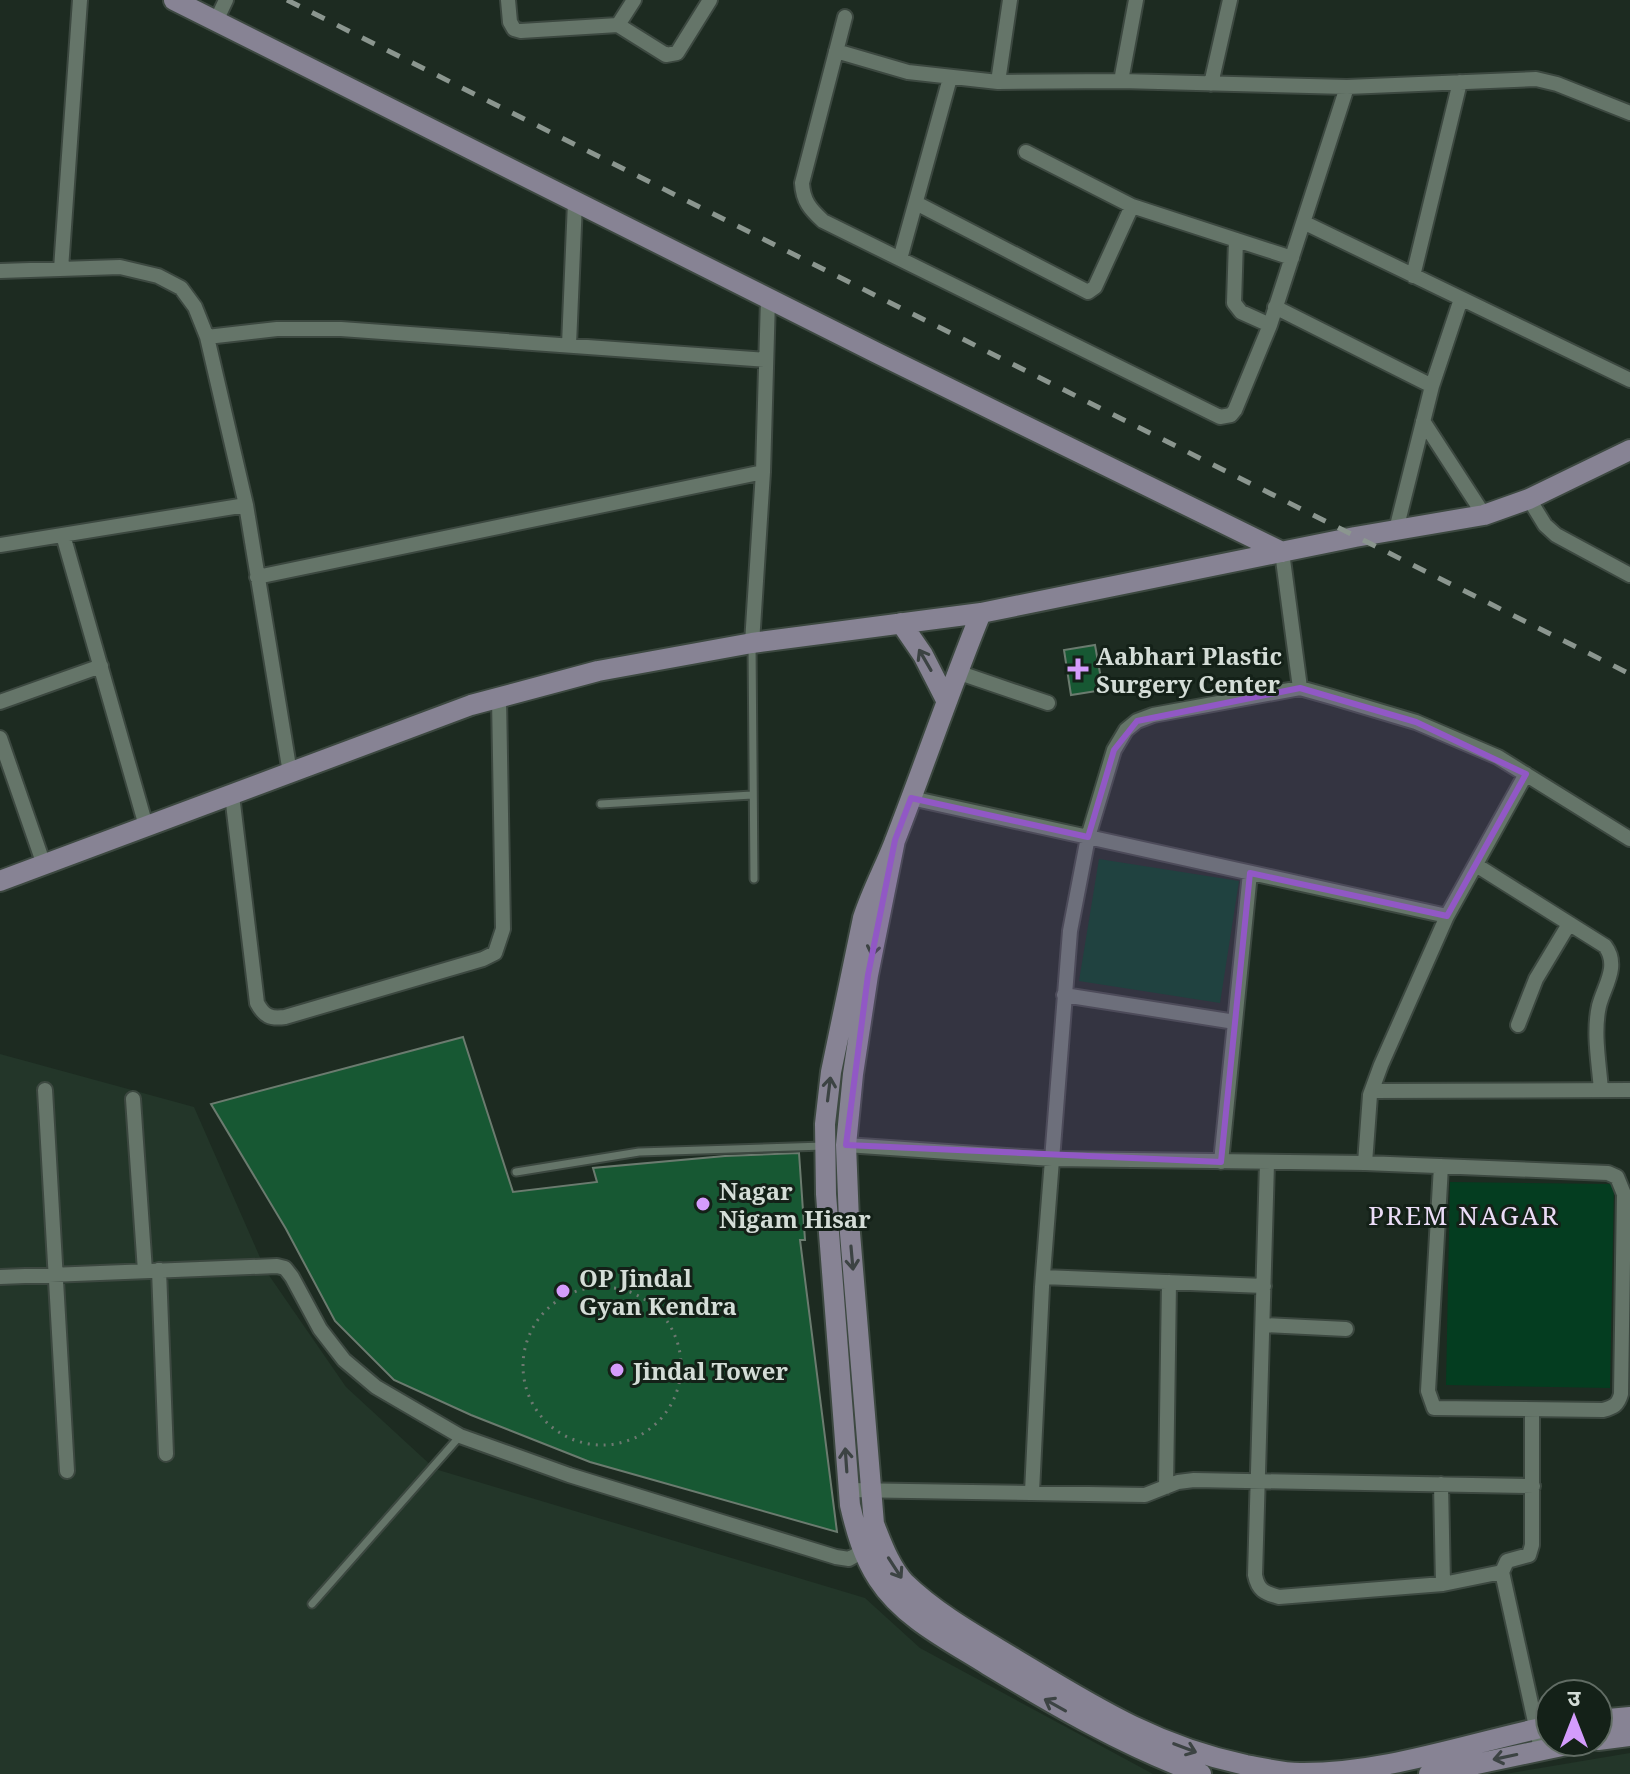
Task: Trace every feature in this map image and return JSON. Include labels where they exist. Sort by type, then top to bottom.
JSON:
[{"type":"street","points":[[61,269],[80,0]]},
{"type":"street","points":[[174,0],[768,299],[1282,552]]},
{"type":"street","points":[[216,21],[226,0]]},
{"type":"street","points":[[508,0],[511,26],[521,31],[618,25],[658,52],[673,55],[710,0]]},
{"type":"street","points":[[618,25],[634,0]]},
{"type":"street","points":[[998,82],[1010,0]]},
{"type":"street","points":[[1121,81],[1136,0]]},
{"type":"street","points":[[1211,84],[1230,0]]},
{"type":"street","points":[[845,17],[802,183],[805,203],[823,221],[1220,417],[1231,415],[1235,410],[1270,325],[1347,87]]},
{"type":"street","points":[[836,51],[908,72],[998,82],[1121,81],[1347,87],[1536,79],[1557,84],[1630,113]]},
{"type":"street","points":[[900,259],[950,78]]},
{"type":"street","points":[[1413,276],[1460,82]]},
{"type":"street","points":[[1026,152],[1132,206],[1292,258]]},
{"type":"street","points":[[569,345],[575,202]]},
{"type":"street","points":[[916,203],[1088,292],[1095,287],[1132,206]]},
{"type":"street","points":[[1305,223],[1630,380]]},
{"type":"street","points":[[1236,240],[1234,303],[1241,312],[1270,325]]},
{"type":"street","points":[[0,271],[120,267],[158,276],[181,288],[195,307],[207,337],[246,505],[290,773]]},
{"type":"street","points":[[752,643],[763,472],[768,299]]},
{"type":"street","points":[[1396,530],[1432,386],[1461,299]]},
{"type":"street","points":[[1275,307],[1432,386]]},
{"type":"street","points":[[207,337],[277,329],[341,329],[766,360]]},
{"type":"street","points":[[1423,421],[1484,515]]},
{"type":"street","points":[[0,881],[471,705],[598,671],[752,643],[981,613],[1484,515],[1529,499],[1630,450]]},
{"type":"street","points":[[257,577],[763,472]]},
{"type":"street","points":[[1529,499],[1545,525],[1556,535],[1630,575]]},
{"type":"street","points":[[0,545],[246,505]]},
{"type":"street","points":[[63,535],[146,826]]},
{"type":"street","points":[[1282,552],[1300,688]]},
{"type":"street","points":[[981,613],[863,918],[831,1072],[824,1146],[848,1490],[857,1539],[872,1546],[903,1581],[976,1636],[1108,1716],[1205,1756],[1299,1773],[1352,1770],[1415,1760],[1534,1729]]},
{"type":"street","points":[[901,623],[923,655],[946,700]]},
{"type":"street","points":[[0,702],[101,666]]},
{"type":"street","points":[[957,672],[1048,703]]},
{"type":"street","points":[[1032,1492],[1043,1277],[1070,931],[1088,837],[1114,750],[1126,730],[1137,721],[1153,715],[1300,688],[1416,722],[1498,757],[1630,839]]},
{"type":"street","points":[[232,795],[257,1003],[263,1014],[272,1018],[285,1017],[483,959],[495,953],[503,929],[499,698]]},
{"type":"street","points":[[0,738],[44,865]]},
{"type":"street","points":[[1365,1163],[1366,1124],[1372,1091],[1447,916],[1526,774]]},
{"type":"street","points":[[911,798],[1447,916]]},
{"type":"street","points":[[895,840],[868,975],[846,1145],[849,1221],[874,1524],[872,1546],[878,1580],[908,1612],[944,1638],[1053,1704],[1168,1762],[1201,1774]]},
{"type":"street","points":[[1476,865],[1605,946],[1611,954],[1612,967],[1599,1006],[1597,1027],[1601,1090]]},
{"type":"street","points":[[1221,1162],[1250,873]]},
{"type":"street","points":[[1518,1025],[1536,979],[1569,924]]},
{"type":"street","points":[[1064,995],[1235,1022]]},
{"type":"street","points":[[45,1090],[67,1471]]},
{"type":"street","points":[[1372,1091],[1630,1090]]},
{"type":"street","points":[[133,1099],[152,1270],[166,1454]]},
{"type":"street","points":[[846,1145],[1052,1159],[1365,1163],[1441,1166],[1608,1173],[1617,1177],[1624,1194],[1626,1292],[1621,1394],[1619,1402],[1613,1407],[1603,1410],[1434,1408],[1428,1391],[1441,1166]]},
{"type":"street","points":[[1267,1163],[1257,1586],[1264,1594],[1279,1597],[1443,1584],[1502,1572]]},
{"type":"street","points":[[0,1277],[267,1264],[285,1268],[320,1329],[344,1360],[376,1387],[460,1436],[569,1475],[836,1557],[849,1559],[872,1546]]},
{"type":"street","points":[[1043,1277],[1264,1286]]},
{"type":"street","points":[[1166,1487],[1169,1282]]},
{"type":"street","points":[[1263,1325],[1346,1329]]},
{"type":"street","points":[[1532,1410],[1531,1550],[1524,1558],[1507,1561],[1502,1572],[1534,1693]]},
{"type":"street","points":[[848,1490],[1145,1495],[1194,1480],[1533,1486]]},
{"type":"street","points":[[1441,1484],[1443,1584]]},
{"type":"street","points":[[1429,1774],[1465,1770],[1534,1751]]},
{"type":"lane","points":[[752,643],[754,879]]},
{"type":"lane","points":[[601,804],[752,795]]},
{"type":"lane","points":[[516,1172],[639,1152],[846,1145]]},
{"type":"lane","points":[[312,1604],[460,1436]]},
{"type":"path","points":[[600,1286],[635,1293],[663,1314],[679,1344],[678,1392],[663,1418],[646,1432],[612,1445],[575,1441],[546,1422],[531,1401],[523,1371],[527,1339],[547,1309],[578,1290],[600,1286]]},
{"type":"highlighted area","points":[[1300,688],[1416,722],[1526,774],[1447,916],[1250,873],[1221,1162],[846,1145],[868,975],[895,840],[911,798],[1088,837],[1114,750],[1137,721]]},
{"type":"shaded area","points":[[0,1054],[194,1107],[266,1271],[346,1387],[435,1469],[865,1598],[920,1648],[1153,1774],[0,1774]]},
{"type":"shaded area","points":[[1630,1753],[1630,1774],[1505,1774],[1614,1758]]},
{"type":"green space","points":[[1099,859],[1239,881],[1220,1003],[1079,981]]},
{"type":"green space","points":[[1450,1182],[1614,1184],[1610,1388],[1446,1385]]},
{"type":"building","points":[[1095,645],[1103,690],[1071,695],[1064,650]]},
{"type":"building","name":"OP Jindal Gyan Kendra","points":[[463,1037],[513,1192],[597,1182],[593,1168],[799,1153],[805,1240],[800,1240],[837,1532],[590,1462],[471,1415],[394,1380],[335,1321],[286,1229],[211,1104]]},
{"type":"railway","points":[[287,0],[1630,674]]},
{"type":"place","name":"Aabhari Plastic Surgery Center","points":[[1078,669]]},
{"type":"place","name":"Nagar Nigam Hisar","points":[[703,1204]]},
{"type":"place","name":"OP Jindal Gyan Kendra","points":[[563,1291]]},
{"type":"place","name":"Jindal Tower","points":[[617,1370]]},
{"type":"district","name":"PREM NAGAR","points":[[1464,1215]]}]
